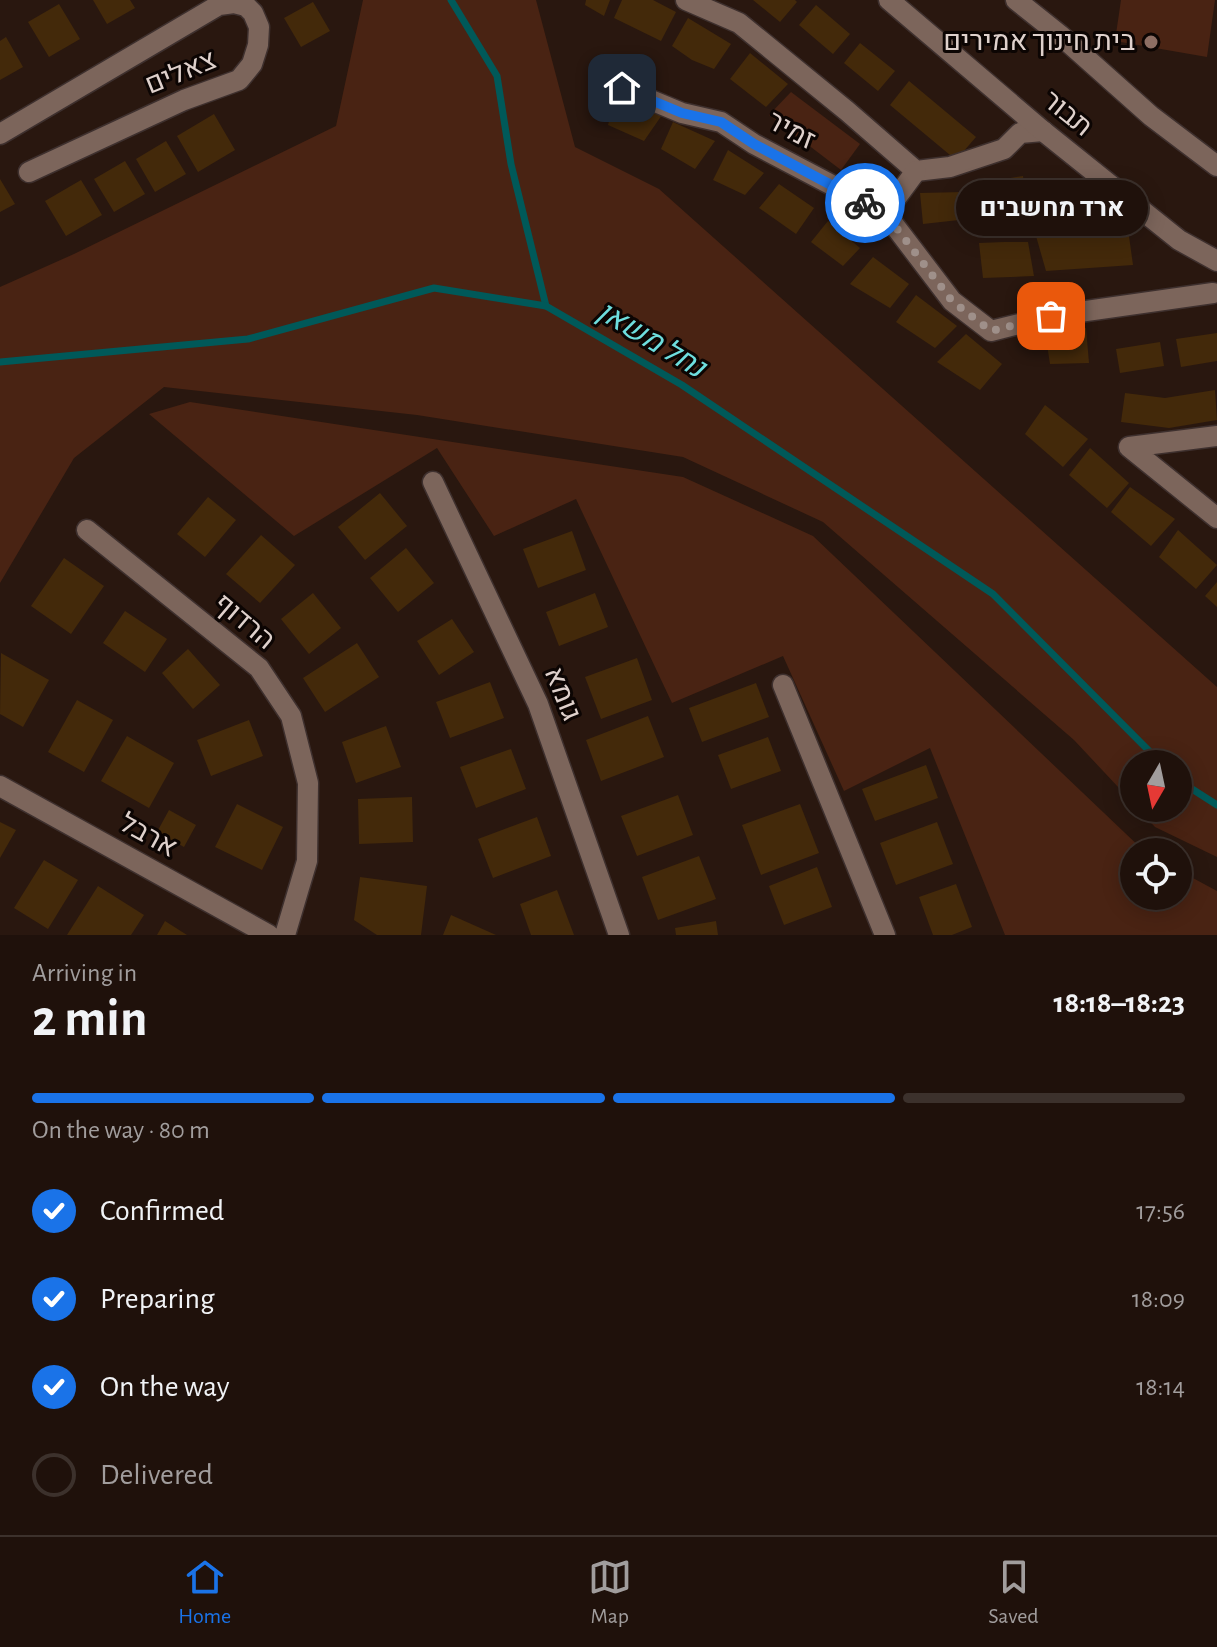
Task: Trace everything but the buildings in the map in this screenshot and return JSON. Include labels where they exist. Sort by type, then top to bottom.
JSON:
[{"type":"street","points":[[686,0],[739,23],[916,171]]},
{"type":"street","name":"תבור","points":[[889,0],[1043,131],[1179,240],[1217,261]]},
{"type":"street","points":[[1016,0],[1151,116],[1217,166]]},
{"type":"street","name":"צאלים","points":[[0,134],[219,5],[234,3],[246,6],[253,13],[259,27],[258,45],[252,64],[239,80],[184,100],[29,172]]},
{"type":"street","name":"זמיר","points":[[622,88],[682,113],[721,122],[754,144],[885,213],[952,301],[991,331],[1051,316],[1213,293]]},
{"type":"street","points":[[885,213],[916,171],[950,167],[1004,149],[1020,133],[1043,131]]},
{"type":"street","points":[[1217,436],[1129,447],[1217,518]]},
{"type":"street","name":"גומא","points":[[433,482],[538,704],[619,935]]},
{"type":"street","name":"הרדוף","points":[[87,530],[259,668],[291,716],[308,783],[307,861],[285,935]]},
{"type":"street","points":[[783,685],[885,935]]},
{"type":"street","name":"ארבל","points":[[0,786],[269,935]]},
{"type":"shaded area","points":[[363,0],[536,0],[575,147],[659,189],[1217,687],[1217,857],[1192,845],[1192,838],[1178,838],[1150,822],[1192,822],[1192,750],[1120,750],[1120,789],[1074,740],[823,522],[683,457],[417,415],[164,387],[74,458],[0,583],[0,287],[336,126]]},
{"type":"shaded area","points":[[1121,0],[1215,0],[1207,57],[1115,41]]},
{"type":"shaded area","points":[[791,92],[860,144],[841,170],[769,115]]},
{"type":"shaded area","points":[[190,402],[683,477],[813,536],[1130,838],[1120,838],[1120,910],[1192,910],[1192,878],[1217,891],[1217,935],[1005,935],[930,748],[844,791],[783,656],[672,703],[576,499],[494,536],[437,448],[294,536],[149,414]]},
{"type":"waterway","points":[[451,0],[497,76],[511,164],[546,306]]},
{"type":"waterway","name":"נחל משאן","points":[[0,362],[248,339],[434,288],[546,306],[682,385],[993,594],[1148,750]]},
{"type":"waterway","name":"נחל משאן","points":[[1192,789],[1217,805]]},
{"type":"way so far","points":[[865,203],[885,213],[952,301],[991,331],[1051,316]]},
{"type":"place","name":"בית חינוך אמירים","points":[[1151,42]]},
{"type":"place","name":"ארד מחשבים","points":[[1051,316]]},
{"type":"route","points":[[622,88],[682,113],[721,122],[754,144],[865,203]]}]
